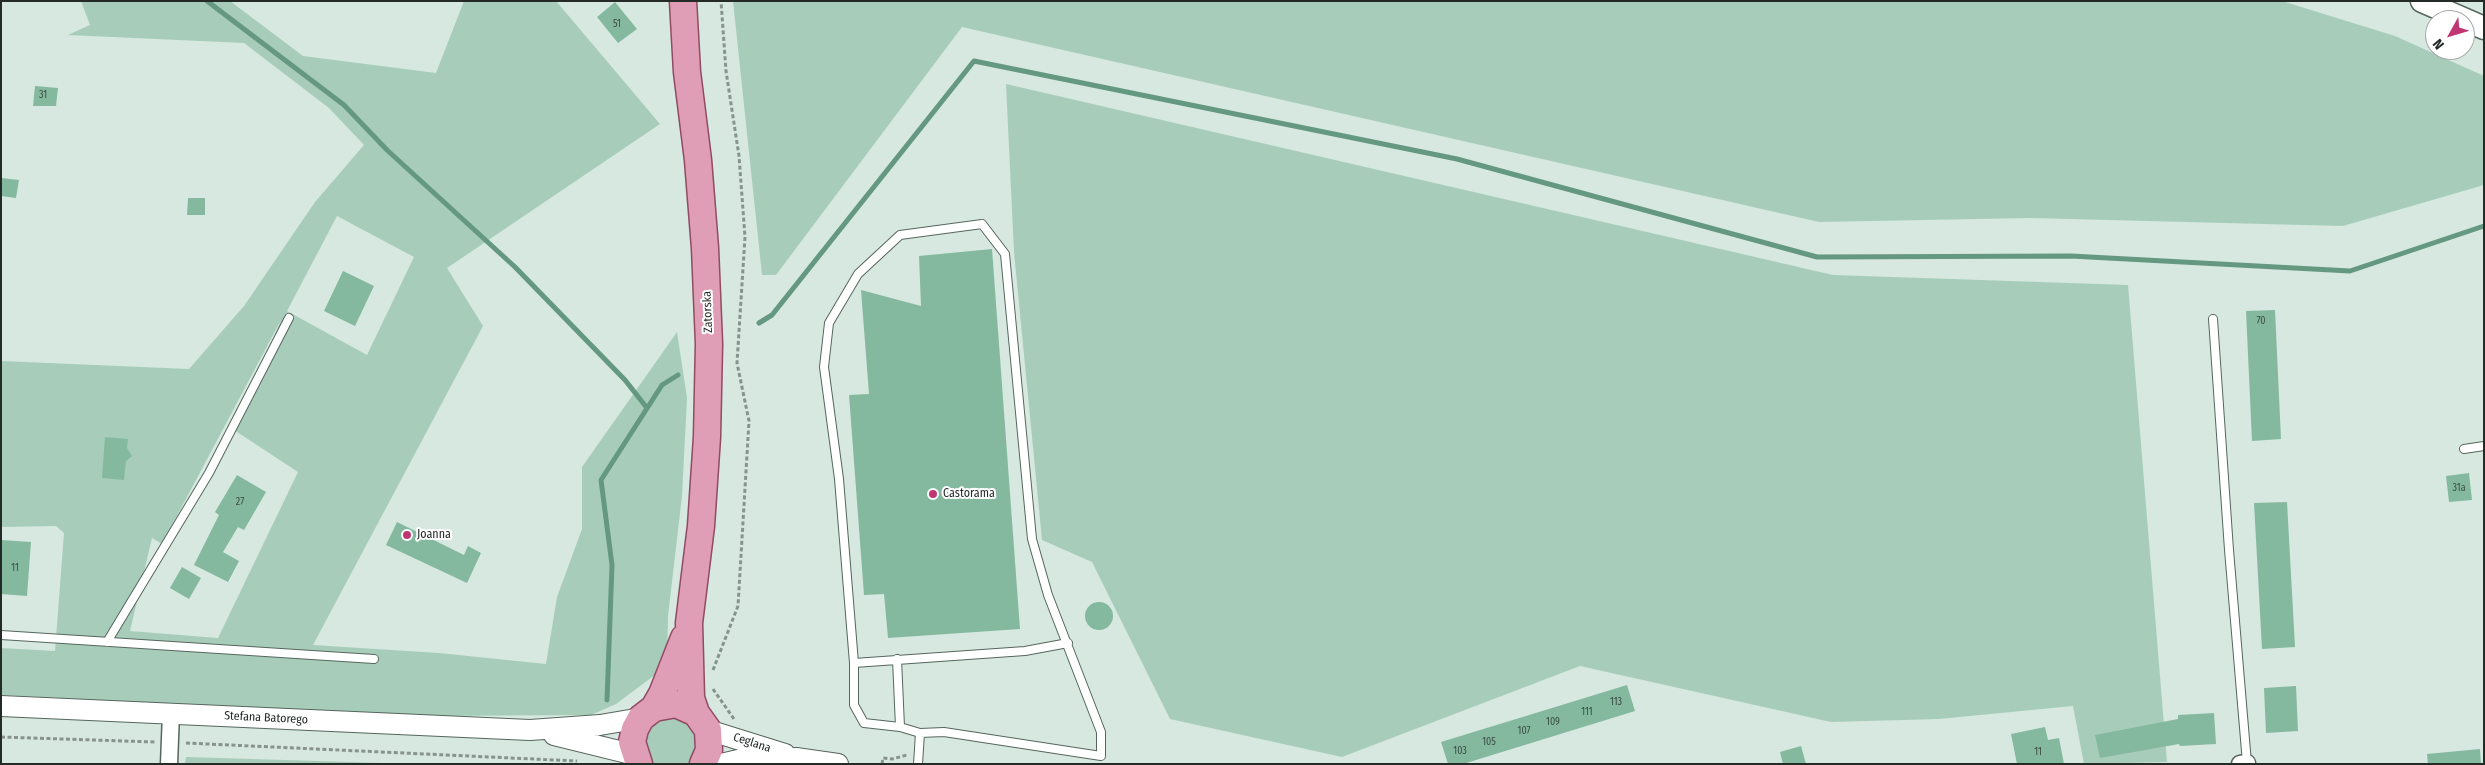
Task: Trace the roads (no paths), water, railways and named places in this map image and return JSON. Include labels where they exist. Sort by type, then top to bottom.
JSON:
[{"type":"main road","name":"Zatorska","points":[[683,1],[687,72],[698,160],[705,248],[709,344],[707,436],[701,526],[689,623],[691,698],[702,721],[709,750],[703,764]]},
{"type":"main road","points":[[2422,1],[2484,28]]},
{"type":"main road","name":"Zatorska","points":[[637,759],[632,742],[635,729],[662,694],[689,623]]},
{"type":"main road","points":[[648,713],[676,704],[702,721]]},
{"type":"street","name":"Stefana Batorego","points":[[1,706],[530,730],[600,725],[648,713]]},
{"type":"street","points":[[170,764],[172,713]]},
{"type":"street","name":"Ceglana","points":[[702,721],[796,758]]},
{"type":"street","name":"Stefana Batorego","points":[[530,730],[637,759]]},
{"type":"street","name":"Ceglana","points":[[721,764],[738,760],[796,758],[838,764]]},
{"type":"lane","points":[[982,224],[1005,254],[1032,539],[1048,595],[1068,643],[1101,732],[1101,760],[944,732],[920,733],[900,727],[864,723],[854,705],[854,663],[839,479],[824,367],[829,323],[858,274],[900,235],[982,224]]},
{"type":"lane","points":[[107,642],[209,474],[289,318]]},
{"type":"lane","points":[[2214,319],[2228,550],[2244,763]]},
{"type":"lane","points":[[2464,449],[2484,446]]},
{"type":"lane","points":[[1,636],[374,659]]},
{"type":"lane","points":[[854,663],[1025,651],[1068,643]]},
{"type":"lane","points":[[897,659],[900,727]]},
{"type":"lane","points":[[918,760],[920,733]]},
{"type":"waterway","points":[[207,1],[344,105],[387,150],[515,267],[625,380],[647,408]]},
{"type":"waterway","points":[[759,323],[772,315],[974,61],[1457,159],[1817,257],[2071,256],[2350,271],[2484,226]]},
{"type":"waterway","points":[[607,700],[612,565],[601,480],[662,385],[678,375]]},
{"type":"place","name":"Castorama","points":[[933,494]]},
{"type":"place","name":"Joanna","points":[[407,535]]}]
